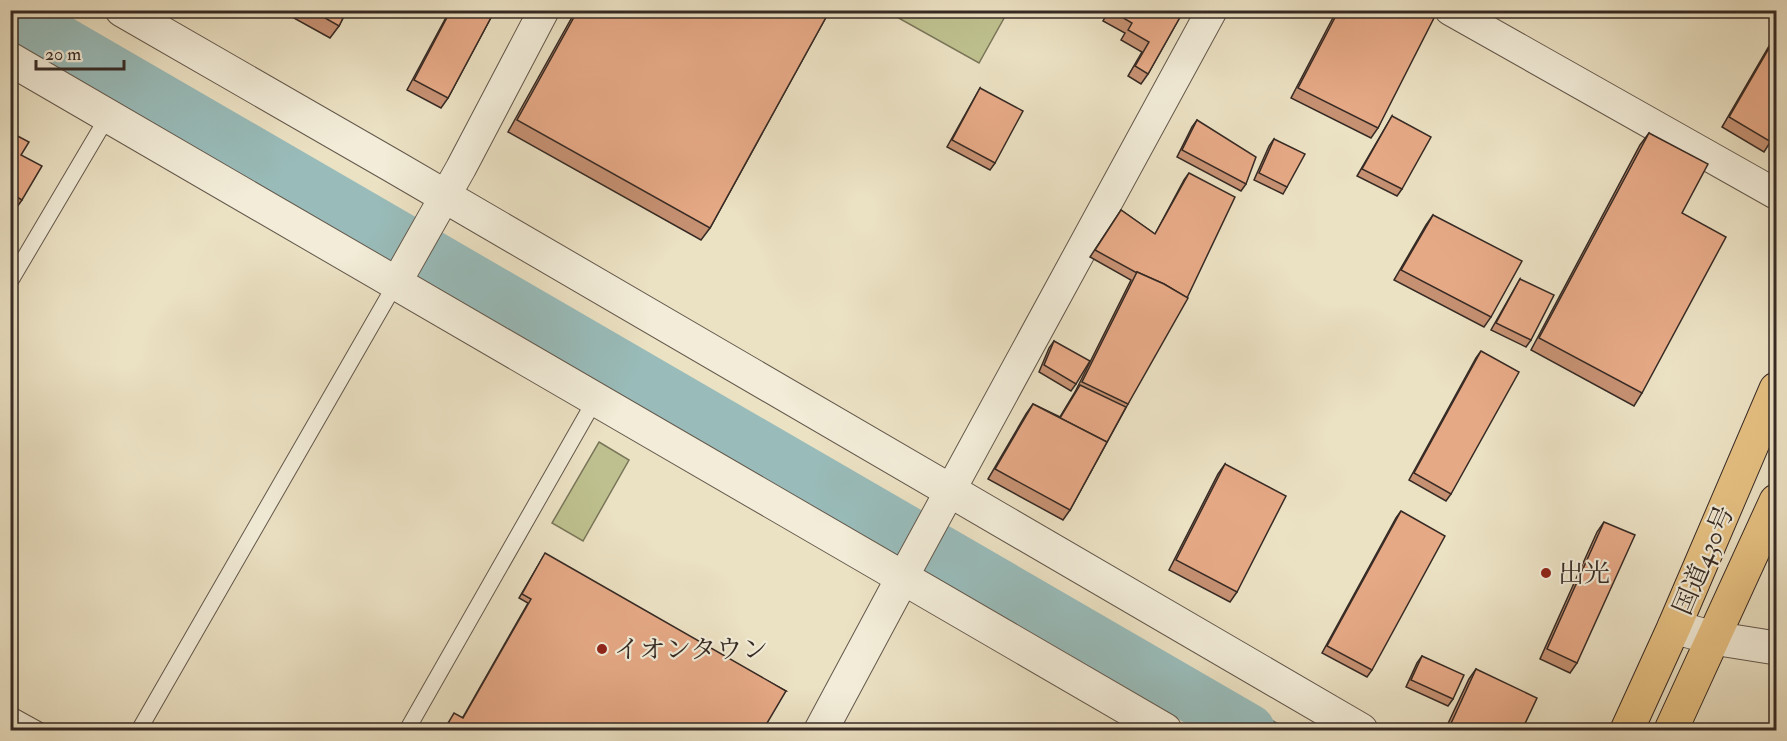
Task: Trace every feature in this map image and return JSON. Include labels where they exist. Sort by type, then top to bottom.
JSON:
[{"type":"highway","name":"国道430号","points":[[1627,730],[1674,627],[1776,389]]},
{"type":"highway","name":"国道430号","points":[[1671,730],[1776,501]]},
{"type":"street","points":[[122,10],[438,209],[943,505],[1361,730]]},
{"type":"street","points":[[402,271],[438,209],[544,10]]},
{"type":"street","points":[[821,730],[1212,10]]},
{"type":"street","points":[[1450,10],[1776,194]]},
{"type":"street","points":[[10,59],[108,116],[402,271],[595,400],[909,566],[1165,730]]},
{"type":"street","points":[[1674,627],[1713,638],[1776,648]]},
{"type":"lane","points":[[10,282],[108,116]]},
{"type":"lane","points":[[139,730],[402,271]]},
{"type":"lane","points":[[407,730],[595,400]]},
{"type":"lane","points":[[10,714],[39,730]]},
{"type":"green space","points":[[886,11],[1008,11],[979,63]]},
{"type":"green space","points":[[599,442],[629,460],[583,541],[552,523]]},
{"type":"building","points":[[311,10],[347,10],[339,26]]},
{"type":"building","points":[[451,10],[495,10],[448,98],[414,80]]},
{"type":"building","points":[[578,10],[830,10],[710,228],[517,120]]},
{"type":"building","points":[[1110,10],[1184,10],[1148,74],[1135,66],[1149,42],[1128,30],[1132,23]]},
{"type":"building","points":[[1339,10],[1429,10],[1436,14],[1378,128],[1298,88]]},
{"type":"building","points":[[1776,36],[1776,133],[1771,142],[1729,117]]},
{"type":"building","points":[[980,88],[1023,111],[995,163],[952,140]]},
{"type":"building","points":[[1392,116],[1431,137],[1402,189],[1362,169]]},
{"type":"building","points":[[1197,120],[1256,157],[1246,184],[1182,150]]},
{"type":"building","points":[[10,132],[29,142],[21,155],[42,166],[22,200],[10,193]]},
{"type":"building","points":[[1649,133],[1708,164],[1682,213],[1726,237],[1642,393],[1539,338]]},
{"type":"building","points":[[1274,139],[1305,154],[1287,187],[1259,173]]},
{"type":"building","points":[[1189,173],[1235,197],[1187,298],[1095,250],[1121,210],[1155,234]]},
{"type":"building","points":[[1433,215],[1522,261],[1491,317],[1401,270]]},
{"type":"building","points":[[1137,272],[1188,298],[1128,404],[1082,382]]},
{"type":"building","points":[[1520,279],[1554,295],[1531,340],[1496,323]]},
{"type":"building","points":[[1054,341],[1090,361],[1076,384],[1044,365]]},
{"type":"building","points":[[1481,351],[1519,372],[1451,494],[1414,473]]},
{"type":"building","points":[[1080,385],[1126,407],[1107,442],[1060,418]]},
{"type":"building","points":[[1033,404],[1107,442],[1070,510],[995,469]]},
{"type":"building","points":[[1225,464],[1286,496],[1237,592],[1176,560]]},
{"type":"building","points":[[1401,511],[1445,536],[1372,670],[1327,646]]},
{"type":"building","points":[[1604,522],[1635,535],[1577,663],[1547,649]]},
{"type":"building","name":"イオンタウン","points":[[545,553],[786,691],[763,730],[444,730],[454,713],[463,718],[531,599],[522,594]]},
{"type":"building","points":[[1422,656],[1464,675],[1453,699],[1411,680]]},
{"type":"building","points":[[1476,669],[1537,698],[1522,730],[1448,730]]},
{"type":"waterway","points":[[45,10],[478,260],[1281,730]]},
{"type":"waterway","points":[[10,12],[1249,730]]},
{"type":"place","name":"出光","points":[[1546,573]]},
{"type":"place","name":"イオンタウン","points":[[602,649]]}]
